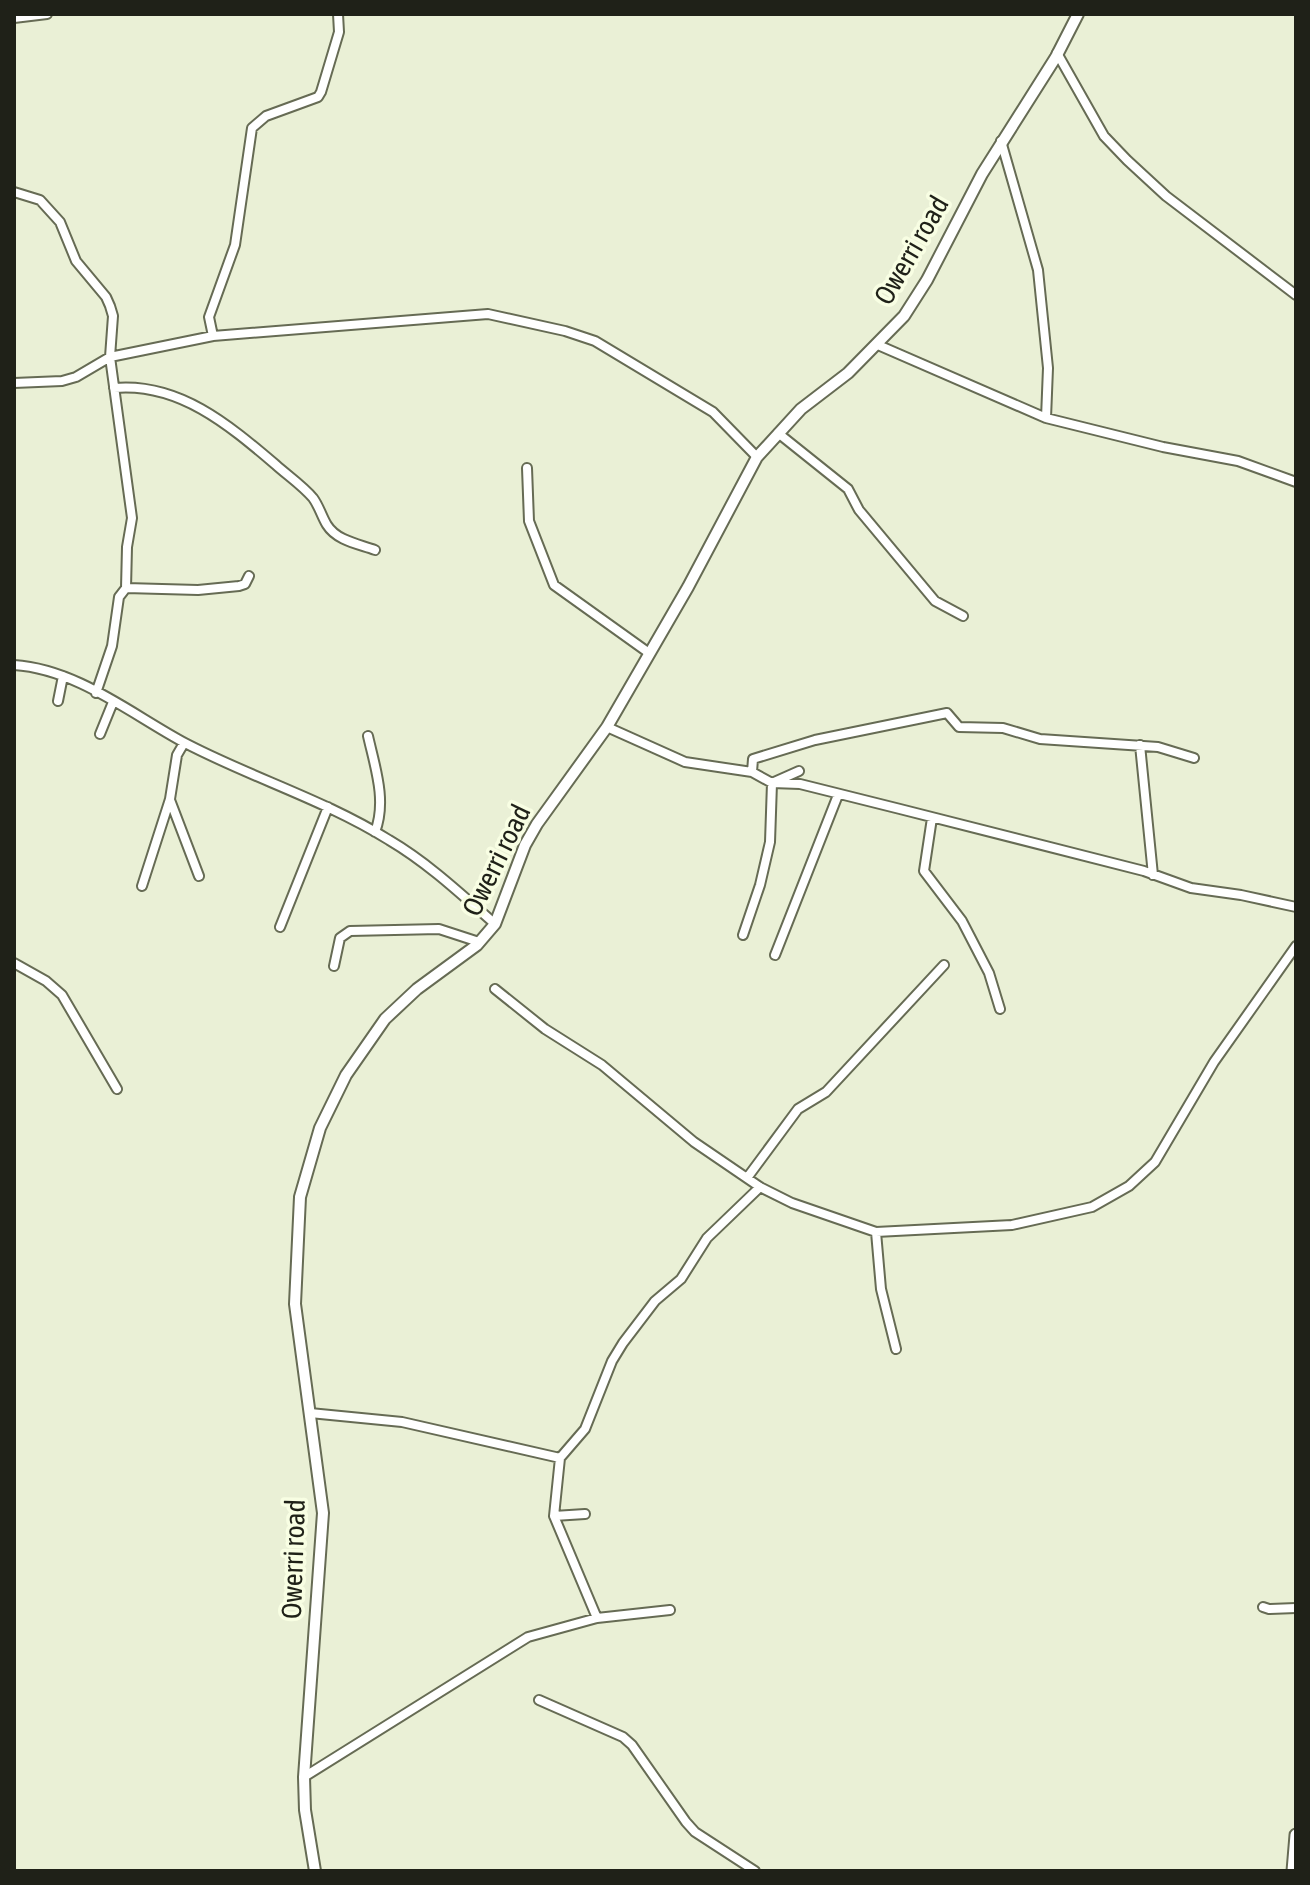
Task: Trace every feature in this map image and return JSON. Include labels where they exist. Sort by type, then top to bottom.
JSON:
[{"type":"highway","points":[[1293,1871],[1296,1835]]},
{"type":"main road","name":"Owerri road","points":[[315,1871],[305,1810],[304,1777],[323,1513],[295,1304],[300,1197],[312,1152],[346,1075],[385,1019],[417,989],[479,942],[495,924],[525,845],[607,727],[688,587],[757,457],[801,409],[848,373],[904,316],[1001,141],[1078,14]]},
{"type":"street","points":[[14,18],[47,14]]},
{"type":"street","points":[[213,336],[209,317],[235,245],[252,128],[266,116],[318,97],[339,32],[338,14]]},
{"type":"street","points":[[1057,53],[1104,136],[1127,160],[1166,196],[1296,295]]},
{"type":"street","points":[[1001,141],[1038,270],[1048,368],[1046,418]]},
{"type":"street","points":[[14,192],[40,200],[65,228],[76,261],[106,297],[113,316],[110,357],[132,518],[126,588],[119,597],[112,646],[96,693]]},
{"type":"street","points":[[14,383],[62,381],[76,377],[110,357],[213,336],[412,318],[500,315],[595,341],[713,412],[757,457]]},
{"type":"street","points":[[878,345],[1046,418],[1163,447],[1238,461],[1296,482]]},
{"type":"street","points":[[114,388],[133,386],[203,407],[260,451],[313,498],[329,528],[339,537],[375,550]]},
{"type":"street","points":[[778,433],[848,489],[859,510],[935,601],[963,616]]},
{"type":"street","points":[[527,468],[529,521],[554,585],[649,653]]},
{"type":"street","points":[[126,588],[198,590],[239,586],[245,584],[249,576]]},
{"type":"street","points":[[14,665],[63,676],[184,743],[328,807],[375,832],[444,879],[495,924]]},
{"type":"street","points":[[58,701],[63,676]]},
{"type":"street","points":[[100,734],[113,702]]},
{"type":"street","points":[[752,772],[753,759],[815,740],[947,713],[959,727],[1003,728],[1040,739],[1158,747],[1194,758]]},
{"type":"street","points":[[607,727],[685,762],[752,772],[772,783],[800,784],[1153,875],[1191,888],[1296,907]]},
{"type":"street","points":[[368,736],[381,802],[381,817],[375,832]]},
{"type":"street","points":[[142,886],[170,799],[177,755],[184,743]]},
{"type":"street","points":[[1140,745],[1153,875]]},
{"type":"street","points":[[772,783],[799,771]]},
{"type":"street","points":[[743,935],[770,842],[772,783]]},
{"type":"street","points":[[775,955],[838,795]]},
{"type":"street","points":[[170,799],[199,876]]},
{"type":"street","points":[[280,927],[328,807]]},
{"type":"street","points":[[932,818],[924,871],[962,921],[989,973],[1000,1009]]},
{"type":"street","points":[[334,966],[340,938],[350,931],[439,929],[479,942]]},
{"type":"street","points":[[495,989],[545,1029],[602,1065],[694,1142],[760,1187],[792,1203],[876,1232],[1012,1225],[1092,1207],[1129,1186],[1155,1162],[1214,1062],[1296,946]]},
{"type":"street","points":[[14,963],[46,981],[62,995],[117,1089]]},
{"type":"street","points":[[747,1178],[798,1109],[826,1092],[944,965]]},
{"type":"street","points":[[597,1618],[554,1516],[560,1458],[585,1429],[612,1361],[623,1343],[655,1301],[681,1279],[707,1238],[760,1187]]},
{"type":"street","points":[[876,1232],[881,1289],[896,1349]]},
{"type":"street","points":[[310,1413],[402,1422],[560,1458]]},
{"type":"street","points":[[554,1516],[585,1514]]},
{"type":"street","points":[[1263,1607],[1296,1608]]},
{"type":"street","points":[[304,1777],[528,1637],[597,1618],[670,1610]]},
{"type":"street","points":[[539,1700],[623,1737],[695,1832],[755,1871]]}]
